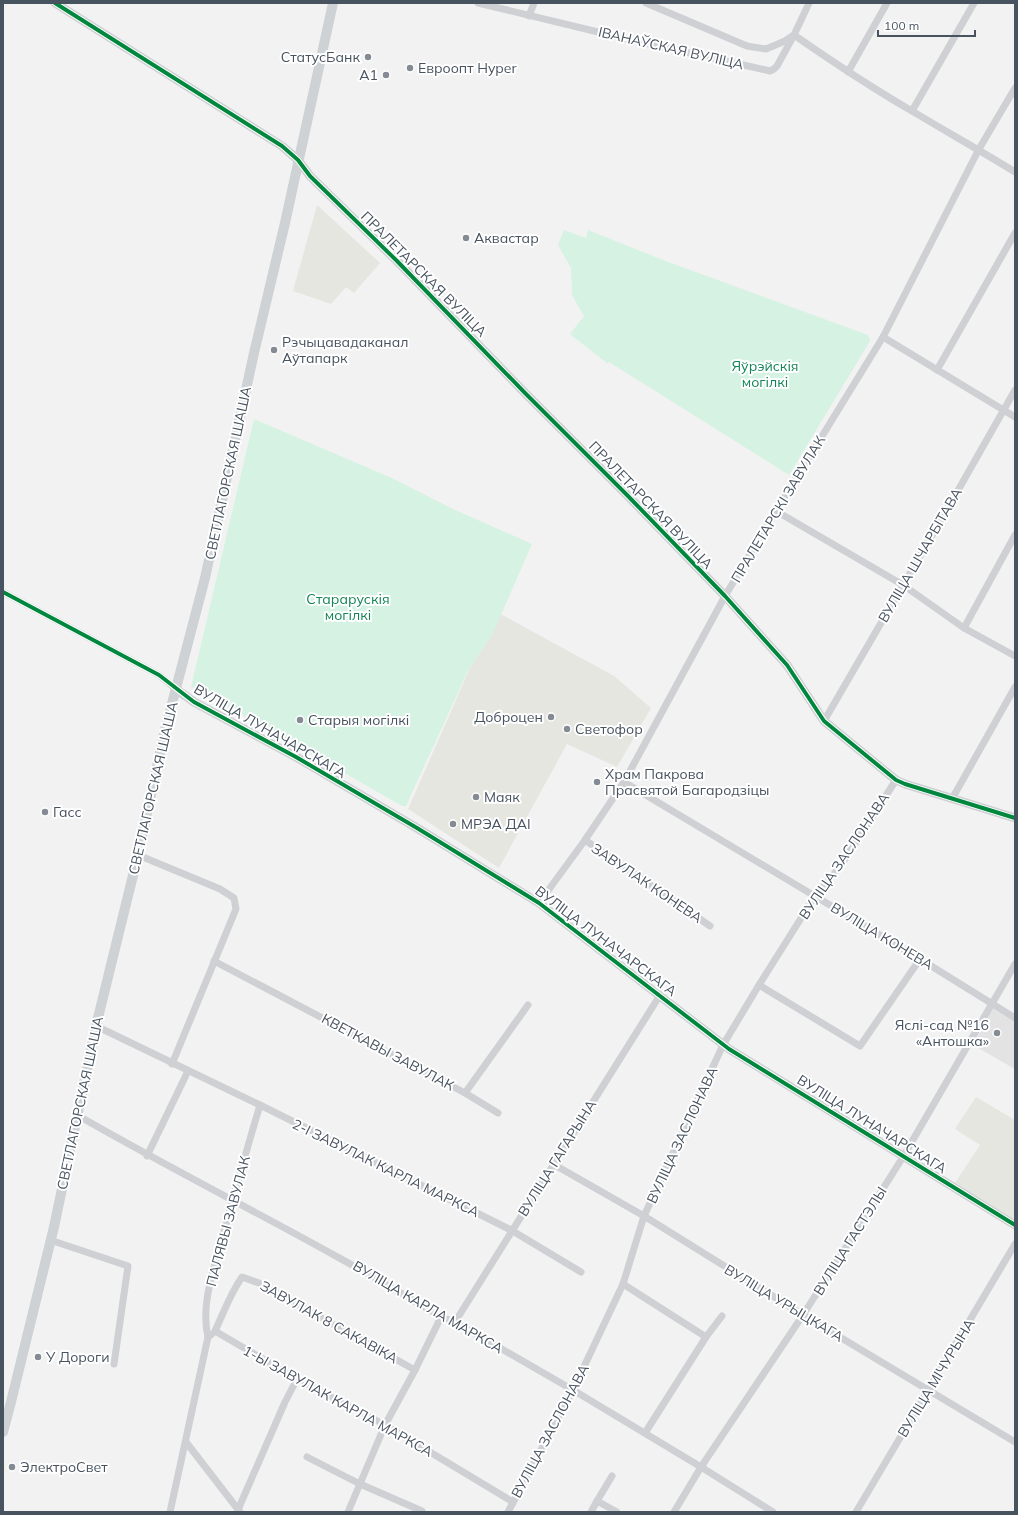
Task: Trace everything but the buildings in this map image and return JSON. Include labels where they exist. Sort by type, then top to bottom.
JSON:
[{"type":"main road","name":"СВЕТЛАГОРСКАЯ ШАША","points":[[3,1432],[50,1240],[96,1026],[138,855],[164,734],[205,578],[333,3]]},
{"type":"street","name":"ПРАЛЕТАРСКАЯ ВУЛІЦА","points":[[55,3],[282,146],[298,160],[310,176],[397,261],[725,596],[787,665],[824,721],[896,780],[1015,818]]},
{"type":"street","name":"ІВАНАЎСКАЯ ВУЛІЦА","points":[[478,3],[529,16],[770,70],[777,66],[794,36]]},
{"type":"street","points":[[529,16],[534,3]]},
{"type":"street","name":"ІВАНАЎСКАЯ ВУЛІЦА","points":[[646,3],[747,46],[766,49],[794,36]]},
{"type":"street","points":[[809,3],[794,36],[848,72],[979,149],[1015,172]]},
{"type":"street","points":[[848,72],[887,3]]},
{"type":"street","points":[[912,111],[974,3]]},
{"type":"street","name":"ПРАЛЕТАРСКІ ЗАВУЛАК","points":[[539,903],[624,782],[725,596],[883,337],[979,149],[1015,88]]},
{"type":"street","points":[[937,370],[1015,233]]},
{"type":"street","points":[[883,337],[1015,417]]},
{"type":"street","name":"ВУЛІЦА ШЧАРБІТАВА","points":[[824,721],[1015,390]]},
{"type":"street","points":[[776,511],[903,585],[964,628],[1015,656]]},
{"type":"street","points":[[964,628],[1015,535]]},
{"type":"street","points":[[3,592],[159,675],[176,689]]},
{"type":"street","points":[[952,799],[1015,686]]},
{"type":"street","name":"ВУЛІЦА ЛУНАЧАРСКАГА","points":[[176,689],[194,702],[302,761],[417,828],[539,903],[723,1045],[1015,1225]]},
{"type":"street","name":"ВУЛІЦА ЗАСЛОНАВА","points":[[508,1512],[573,1390],[623,1284],[644,1216],[723,1045],[815,896],[839,868],[896,780]]},
{"type":"street","name":"ВУЛІЦА КОНЕВА","points":[[624,782],[920,959],[1015,1018]]},
{"type":"street","name":"ЗАВУЛАК КОНЕВА","points":[[584,840],[710,926]]},
{"type":"street","points":[[138,855],[220,889],[234,898],[236,909],[172,1064]]},
{"type":"street","points":[[759,985],[860,1046],[920,959]]},
{"type":"street","name":"КВЕТКАВЫ ЗАВУЛАК","points":[[214,961],[465,1093],[528,1004]]},
{"type":"street","name":"ВУЛІЦА ГАСТЭЛЫ","points":[[674,1512],[701,1467],[803,1315],[903,1157],[1015,964]]},
{"type":"street","name":"ВУЛІЦА ГАГАРЫНА","points":[[455,1322],[511,1230],[660,995]]},
{"type":"street","name":"2-І ЗАВУЛАК КАРЛА МАРКСА","points":[[96,1026],[172,1064],[260,1105],[511,1230],[581,1272]]},
{"type":"street","points":[[147,1156],[188,1071]]},
{"type":"street","points":[[465,1093],[498,1113]]},
{"type":"street","name":"ПАЛЯВЫ ЗАВУЛАК","points":[[170,1512],[208,1337],[205,1324],[206,1303],[260,1105]]},
{"type":"street","name":"ВУЛІЦА КАРЛА МАРКСА","points":[[77,1115],[147,1156],[352,1264],[441,1317],[455,1322],[573,1390],[701,1467],[764,1509],[773,1512]]},
{"type":"street","name":"ВУЛІЦА УРЫЦКАГА","points":[[553,1164],[644,1216],[803,1315],[1015,1442]]},
{"type":"street","points":[[50,1240],[128,1266],[114,1364]]},
{"type":"street","name":"ВУЛІЦА МІЧУРЫНА","points":[[856,1512],[1015,1244]]},
{"type":"street","name":"ЗАВУЛАК 8 САКАВІКА","points":[[215,1331],[226,1309],[232,1292],[242,1277],[259,1283],[415,1370]]},
{"type":"street","points":[[623,1284],[706,1336]]},
{"type":"street","points":[[645,1434],[706,1336],[722,1316]]},
{"type":"street","points":[[348,1512],[385,1426],[441,1317]]},
{"type":"street","points":[[208,1337],[215,1331]]},
{"type":"street","name":"1-Ы ЗАВУЛАК КАРЛА МАРКСА","points":[[215,1331],[297,1379],[385,1426],[513,1502]]},
{"type":"street","points":[[238,1511],[284,1402],[297,1379]]},
{"type":"street","points":[[186,1442],[238,1511]]},
{"type":"street","points":[[307,1457],[360,1484],[422,1511],[421,1512]]},
{"type":"street","points":[[591,1512],[612,1476]]},
{"type":"street","points":[[597,1501],[617,1512]]},
{"type":"shaded area","points":[[317,205],[380,263],[354,293],[346,287],[331,304],[293,291]]},
{"type":"shaded area","points":[[495,611],[614,676],[651,708],[617,767],[567,744],[499,868],[408,809]]},
{"type":"shaded area","name":"Яслі-сад №16 «Антошка»","points":[[993,1009],[1015,1022],[1015,1069],[973,1045]]},
{"type":"shaded area","points":[[976,1097],[1015,1120],[1015,1220],[955,1183],[980,1145],[955,1129]]},
{"type":"green space","name":"Яўрэйскія могілкі","points":[[564,230],[586,238],[588,230],[663,260],[868,335],[870,341],[789,475],[609,362],[608,364],[570,334],[584,316],[572,295],[571,268],[558,245]]},
{"type":"green space","name":"Старарускія могілкі","points":[[254,419],[394,479],[453,509],[532,544],[493,633],[468,671],[406,806],[402,806],[191,687]]},
{"type":"cycle path","points":[[55,3],[282,146],[298,160],[310,176],[397,261],[725,596],[787,665],[824,721],[896,780],[1015,818]]},
{"type":"cycle path","points":[[3,592],[159,675],[194,702],[296,757],[417,828],[539,903],[729,1049],[1015,1225]]},
{"type":"place","name":"СтатусБанк","points":[[368,57]]},
{"type":"place","name":"Евроопт Hyper","points":[[410,68]]},
{"type":"place","name":"A1","points":[[386,75]]},
{"type":"place","name":"Аквастар","points":[[466,238]]},
{"type":"place","name":"Рэчыцавадаканал Аўтапарк","points":[[274,350]]},
{"type":"place","name":"Доброцен","points":[[551,717]]},
{"type":"place","name":"Старыя могілкі","points":[[300,720]]},
{"type":"place","name":"Светофор","points":[[567,729]]},
{"type":"place","name":"Храм Пакрова Прасвятой Багародзіцы","points":[[597,782]]},
{"type":"place","name":"Маяк","points":[[476,797]]},
{"type":"place","name":"Гасс","points":[[45,812]]},
{"type":"place","name":"МРЭА ДАІ","points":[[453,824]]},
{"type":"place","name":"Яслі-сад №16 «Антошка»","points":[[997,1033]]},
{"type":"place","name":"У Дороги","points":[[38,1357]]},
{"type":"place","name":"ЭлектроСвет","points":[[12,1467]]}]
